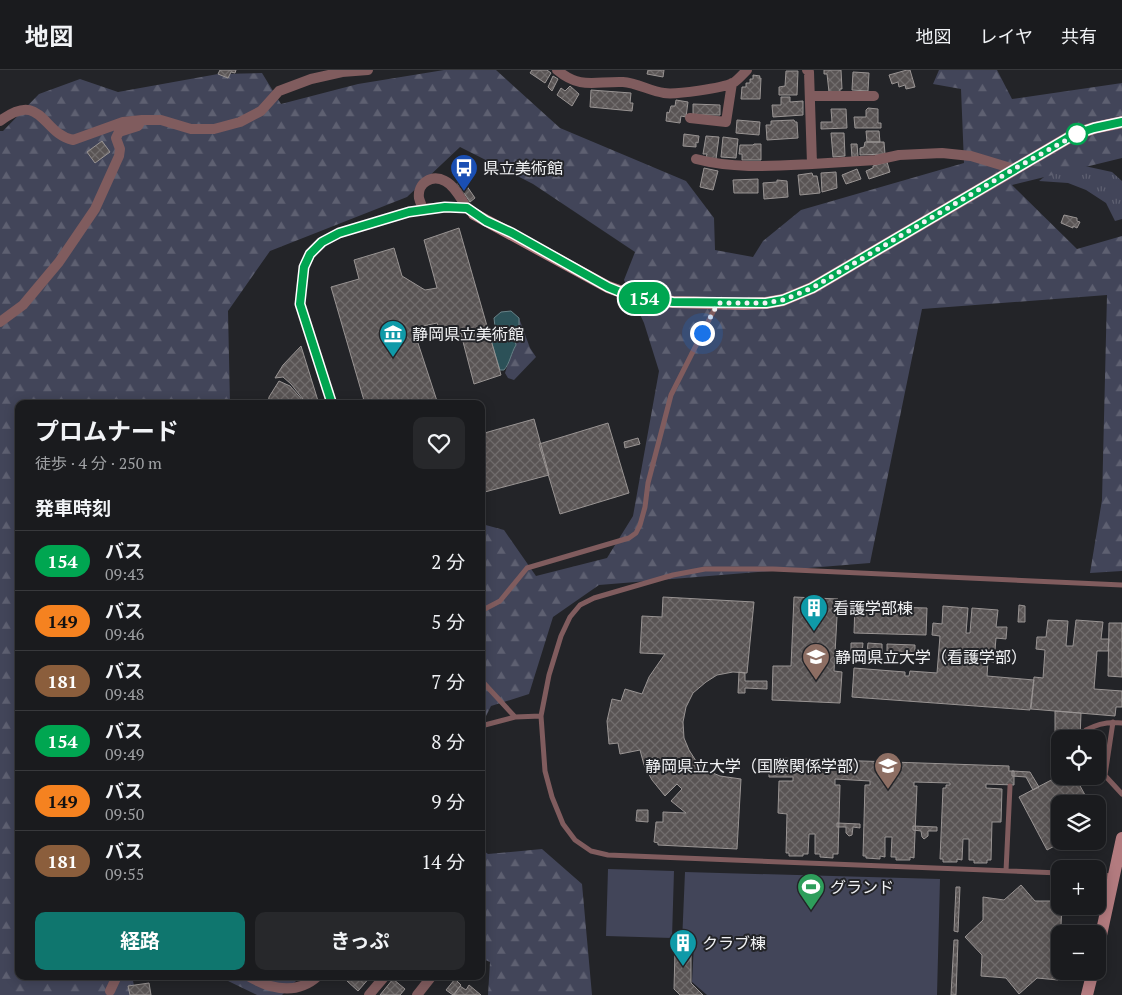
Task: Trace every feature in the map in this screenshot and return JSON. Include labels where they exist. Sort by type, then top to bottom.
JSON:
[{"type":"street","points":[[0,121],[16,111],[32,110],[41,115],[66,139],[73,140],[123,122],[142,120],[161,120],[191,129],[214,129],[240,122],[261,110],[279,91],[311,79],[342,72],[368,70]]},
{"type":"street","points":[[557,70],[565,77],[580,84],[625,82],[665,93],[681,93],[726,86],[747,70]]},
{"type":"street","points":[[807,70],[809,72],[811,96],[812,164]]},
{"type":"street","points":[[690,118],[726,122],[732,83]]},
{"type":"street","points":[[811,96],[874,96]]},
{"type":"street","points":[[0,322],[22,305],[59,262],[95,209],[119,156],[120,149],[116,138],[120,132],[138,126],[142,120]]},
{"type":"street","points":[[471,211],[446,181],[436,177],[426,180],[420,189],[419,199],[424,209],[445,207],[471,211],[608,287],[630,296],[673,302],[766,303],[783,300],[812,288],[1073,135],[1122,122]]},
{"type":"street","points":[[696,160],[740,167],[876,160],[899,155],[942,153],[971,156],[1014,169]]},
{"type":"street","points":[[1103,925],[1122,838]]},
{"type":"street","points":[[110,991],[115,980]]},
{"type":"street","points":[[257,980],[282,991],[301,990],[315,980]]},
{"type":"street","points":[[369,995],[382,980]]},
{"type":"street","points":[[417,995],[429,980]]},
{"type":"street","points":[[1087,995],[1091,980]]},
{"type":"lane","points":[[331,400],[300,304],[304,267],[310,254],[322,242],[339,233],[424,209]]},
{"type":"lane","points":[[485,610],[500,601],[527,568],[630,538],[636,533],[645,507],[650,477],[670,395],[718,303]]},
{"type":"lane","points":[[1051,873],[622,856],[591,851],[575,840],[563,824],[552,797],[545,770],[541,716],[549,675],[561,636],[570,617],[580,605],[594,598],[673,575],[705,569],[773,568],[1122,585]]},
{"type":"lane","points":[[485,684],[514,717]]},
{"type":"lane","points":[[485,725],[514,717],[541,716]]},
{"type":"lane","points":[[1106,768],[1112,722]]},
{"type":"lane","points":[[1086,730],[1093,726],[1112,722],[1122,723]]},
{"type":"lane","points":[[1106,777],[1122,794]]},
{"type":"lane","points":[[1006,871],[1010,786]]},
{"type":"lane","points":[[1106,876],[1114,876]]},
{"type":"green space","points":[[444,70],[496,70],[560,128],[686,181],[714,218],[715,250],[753,257],[763,241],[801,210],[964,163],[961,89],[933,84],[939,70],[997,70],[1012,99],[1122,83],[1122,158],[1012,185],[1077,249],[1122,236],[1122,571],[1090,573],[1102,500],[1107,295],[922,309],[870,563],[599,585],[553,617],[529,694],[491,706],[485,718],[485,525],[504,530],[536,576],[607,558],[633,516],[659,371],[644,323],[624,280],[635,252],[533,184],[460,147],[407,197],[270,251],[228,311],[230,400],[15,400],[15,980],[133,980],[136,995],[0,995],[0,131],[3,131],[39,94],[80,79],[118,92],[218,74],[262,73],[281,104],[358,84]]},
{"type":"green space","points":[[1080,165],[1112,172],[1122,181],[1122,219],[1115,221],[1106,203],[1086,190],[1068,183],[1039,181],[1054,169]]},
{"type":"green space","points":[[519,318],[530,348],[536,357],[514,380],[508,378],[505,373],[516,345],[514,336],[519,328]]},
{"type":"green space","points":[[542,849],[582,884],[592,995],[488,995],[490,962],[485,960],[485,852],[488,854]]},
{"type":"green space","points":[[608,869],[674,871],[672,938],[606,936]]},
{"type":"green space","name":"グランド","points":[[685,872],[940,879],[937,995],[707,995],[692,982],[694,943],[682,942]]},
{"type":"green space","points":[[226,980],[297,980],[282,995],[257,995]]},
{"type":"shaded area","points":[[511,311],[519,318],[519,328],[514,336],[516,345],[506,367],[504,370],[500,370],[488,331],[495,327],[494,318],[501,312]]},
{"type":"building","points":[[220,70],[236,70],[235,73],[231,72],[228,78],[218,74]]},
{"type":"building","points":[[532,70],[547,70],[551,73],[545,83],[530,73]]},
{"type":"building","points":[[648,70],[664,70],[663,77],[647,74]]},
{"type":"building","points":[[824,70],[841,70],[842,89],[840,89],[840,92],[829,92],[827,74],[824,74]]},
{"type":"building","points":[[910,70],[915,87],[906,89],[905,85],[899,87],[898,82],[892,84],[889,75]]},
{"type":"building","points":[[786,71],[798,71],[797,95],[779,95],[779,87],[785,86]]},
{"type":"building","points":[[853,72],[869,73],[868,91],[852,90]]},
{"type":"building","points":[[753,75],[760,76],[759,78],[761,78],[760,99],[741,99],[742,87],[746,87],[746,83],[750,83]]},
{"type":"building","points":[[553,76],[558,79],[552,91],[548,87]]},
{"type":"building","points":[[570,86],[579,94],[572,106],[557,95],[561,88],[565,91]]},
{"type":"building","points":[[591,90],[631,93],[630,103],[633,103],[632,111],[590,107]]},
{"type":"building","points":[[781,97],[790,97],[790,102],[803,101],[803,115],[773,117],[772,105],[781,105]]},
{"type":"building","points":[[676,100],[688,102],[686,117],[681,116],[680,123],[666,121],[667,112],[669,113],[671,106],[675,106]]},
{"type":"building","points":[[693,104],[720,105],[720,115],[693,115]]},
{"type":"building","points":[[868,108],[878,109],[878,123],[881,123],[881,128],[855,128],[854,117],[866,117],[866,110]]},
{"type":"building","points":[[831,109],[846,109],[847,128],[821,129],[821,122],[832,122]]},
{"type":"building","points":[[737,120],[760,122],[759,135],[736,133]]},
{"type":"building","points":[[794,120],[797,122],[798,138],[767,140],[766,125],[771,125],[771,121]]},
{"type":"building","points":[[866,131],[879,131],[880,142],[867,142]]},
{"type":"building","points":[[831,133],[844,133],[845,156],[833,157]]},
{"type":"building","points":[[684,134],[699,136],[696,147],[683,146]]},
{"type":"building","points":[[706,136],[719,137],[716,159],[706,158],[707,154],[703,154]]},
{"type":"building","points":[[723,137],[738,139],[736,158],[721,157]]},
{"type":"building","points":[[102,141],[110,152],[95,163],[87,152]]},
{"type":"building","points":[[865,142],[884,142],[885,154],[860,155],[860,148],[864,147]]},
{"type":"building","points":[[761,144],[761,160],[742,160],[742,154],[739,154],[740,145]]},
{"type":"building","points":[[851,144],[857,144],[858,157],[852,157]]},
{"type":"building","points":[[887,162],[890,172],[869,179],[866,171],[873,168],[873,166]]},
{"type":"building","points":[[704,168],[718,171],[713,190],[700,187]]},
{"type":"building","points":[[857,169],[861,179],[846,184],[842,175]]},
{"type":"building","points":[[836,172],[837,188],[822,192],[821,173]]},
{"type":"building","points":[[812,173],[813,176],[817,176],[820,193],[800,195],[798,175]]},
{"type":"building","points":[[462,179],[475,198],[470,202],[457,183]]},
{"type":"building","points":[[758,179],[758,193],[734,193],[733,180]]},
{"type":"building","points":[[777,180],[787,181],[788,197],[764,199],[763,183],[777,182]]},
{"type":"building","points":[[1064,215],[1077,218],[1077,221],[1080,222],[1077,228],[1061,223]]},
{"type":"building","points":[[459,228],[501,375],[474,384],[461,334],[444,339],[437,323],[423,326],[426,336],[416,337],[437,400],[364,400],[331,287],[359,279],[354,260],[394,248],[402,276],[425,290],[437,288],[424,240]]},
{"type":"building","points":[[301,346],[318,400],[304,400],[283,377],[275,378],[283,365]]},
{"type":"building","points":[[279,381],[290,386],[302,400],[269,400]]},
{"type":"building","points":[[534,419],[549,475],[485,492],[485,433]]},
{"type":"building","points":[[608,423],[629,493],[560,514],[539,444]]},
{"type":"building","points":[[638,438],[640,444],[625,448],[624,442]]},
{"type":"building","points":[[663,597],[754,602],[747,673],[733,672],[717,675],[706,682],[693,693],[686,707],[683,722],[684,738],[696,761],[706,770],[720,776],[741,779],[737,849],[658,845],[658,843],[654,842],[656,822],[663,822],[663,812],[686,813],[671,801],[682,789],[677,784],[665,796],[652,780],[644,765],[640,750],[620,754],[618,743],[609,744],[607,721],[612,699],[621,701],[625,689],[642,694],[649,677],[665,654],[640,653],[642,616],[662,617]]},
{"type":"building","name":"看護学部棟","points":[[794,597],[838,599],[834,671],[842,672],[840,703],[772,700],[773,666],[791,666]]},
{"type":"building","points":[[866,601],[889,601],[889,607],[927,608],[926,635],[854,633],[855,604],[866,604]]},
{"type":"building","points":[[1019,605],[1025,606],[1025,622],[1018,622]]},
{"type":"building","points":[[943,606],[968,608],[966,633],[970,633],[972,608],[998,610],[996,627],[1007,627],[1006,639],[996,638],[994,662],[988,661],[987,676],[1034,680],[1030,710],[852,697],[854,668],[905,672],[905,676],[909,676],[910,671],[937,673],[940,636],[932,635],[933,623],[942,624]]},
{"type":"building","points":[[1048,620],[1068,621],[1066,646],[1073,646],[1076,620],[1103,622],[1101,639],[1109,639],[1108,651],[1097,651],[1094,689],[1122,691],[1122,707],[1116,707],[1115,716],[1031,709],[1034,677],[1043,678],[1045,650],[1036,649],[1037,637],[1046,637]]},
{"type":"building","points":[[1109,623],[1122,623],[1122,677],[1108,676]]},
{"type":"building","points":[[851,643],[863,643],[862,653],[851,653]]},
{"type":"building","points":[[868,643],[882,644],[882,654],[867,653]]},
{"type":"building","points":[[887,644],[915,645],[915,655],[887,655]]},
{"type":"building","points":[[739,672],[745,673],[745,681],[767,681],[767,689],[745,688],[745,693],[738,693]]},
{"type":"building","points":[[1055,711],[1081,713],[1080,730],[1055,730]]},
{"type":"building","points":[[775,758],[1009,766],[1009,771],[1014,771],[1014,785],[986,784],[986,788],[1002,789],[1001,822],[992,822],[991,860],[987,860],[987,863],[974,863],[974,860],[969,860],[969,839],[963,839],[962,860],[957,859],[957,862],[943,862],[943,859],[940,859],[943,788],[946,788],[946,785],[950,785],[950,783],[914,782],[914,786],[917,786],[914,858],[910,857],[910,860],[896,860],[896,857],[891,857],[892,837],[885,837],[885,857],[880,856],[880,859],[863,856],[865,785],[870,785],[870,781],[835,779],[835,785],[840,785],[838,854],[833,854],[833,858],[820,857],[820,854],[815,854],[815,834],[809,834],[808,854],[789,856],[789,853],[786,853],[787,814],[778,813],[779,781],[793,781],[793,777],[769,777],[769,764],[775,764]]},
{"type":"building","points":[[1012,771],[1030,772],[1039,787],[1033,790],[1026,777],[1012,776]]},
{"type":"building","points":[[1051,780],[1051,785],[1080,785],[1085,795],[1051,795],[1051,848],[1047,850],[1019,797]]},
{"type":"building","points":[[637,810],[648,810],[648,822],[636,821]]},
{"type":"building","points":[[837,823],[860,824],[860,828],[853,827],[852,835],[849,836],[846,833],[846,827],[837,827]]},
{"type":"building","points":[[913,826],[937,827],[937,831],[928,831],[928,836],[924,839],[921,831],[913,830]]},
{"type":"building","points":[[1021,885],[1035,901],[1051,901],[1051,915],[1062,915],[1061,925],[1051,925],[1051,979],[1037,978],[1019,994],[1006,978],[981,976],[982,955],[965,937],[983,920],[983,897],[1004,900]]},
{"type":"building","points":[[956,887],[960,887],[958,932],[954,931]]},
{"type":"building","points":[[954,940],[958,940],[956,995],[951,995]]},
{"type":"building","name":"クラブ棟","points":[[687,948],[691,948],[691,983],[703,995],[680,995],[674,989],[675,951],[687,951]]},
{"type":"building","points":[[348,980],[368,980],[358,991]]},
{"type":"building","points":[[392,980],[405,989],[400,995],[380,995]]},
{"type":"building","points":[[454,980],[461,985],[453,995],[446,990]]},
{"type":"building","points":[[149,983],[151,995],[130,995],[128,986]]},
{"type":"building","points":[[469,985],[481,995],[454,995],[460,986],[466,990]]},
{"type":"bus line","name":"154","points":[[331,400],[300,304],[304,267],[310,254],[322,242],[339,233],[424,209],[445,207],[467,208],[486,221],[512,233],[608,287],[630,296],[673,302],[766,303],[783,300],[812,288],[1073,135],[1122,122]]},
{"type":"place","name":"県立美術館","points":[[464,192]]},
{"type":"place","name":"静岡県立美術館","points":[[393,358]]},
{"type":"place","name":"看護学部棟","points":[[814,632]]},
{"type":"place","name":"静岡県立大学（看護学部）","points":[[816,681]]},
{"type":"place","name":"静岡県立大学（国際関係学部）","points":[[888,790]]},
{"type":"place","name":"グランド","points":[[811,911]]},
{"type":"place","name":"クラブ棟","points":[[683,967]]},
{"type":"route","points":[[702,333],[718,303],[766,303],[783,300],[812,288],[1051,147],[1077,134]]}]
